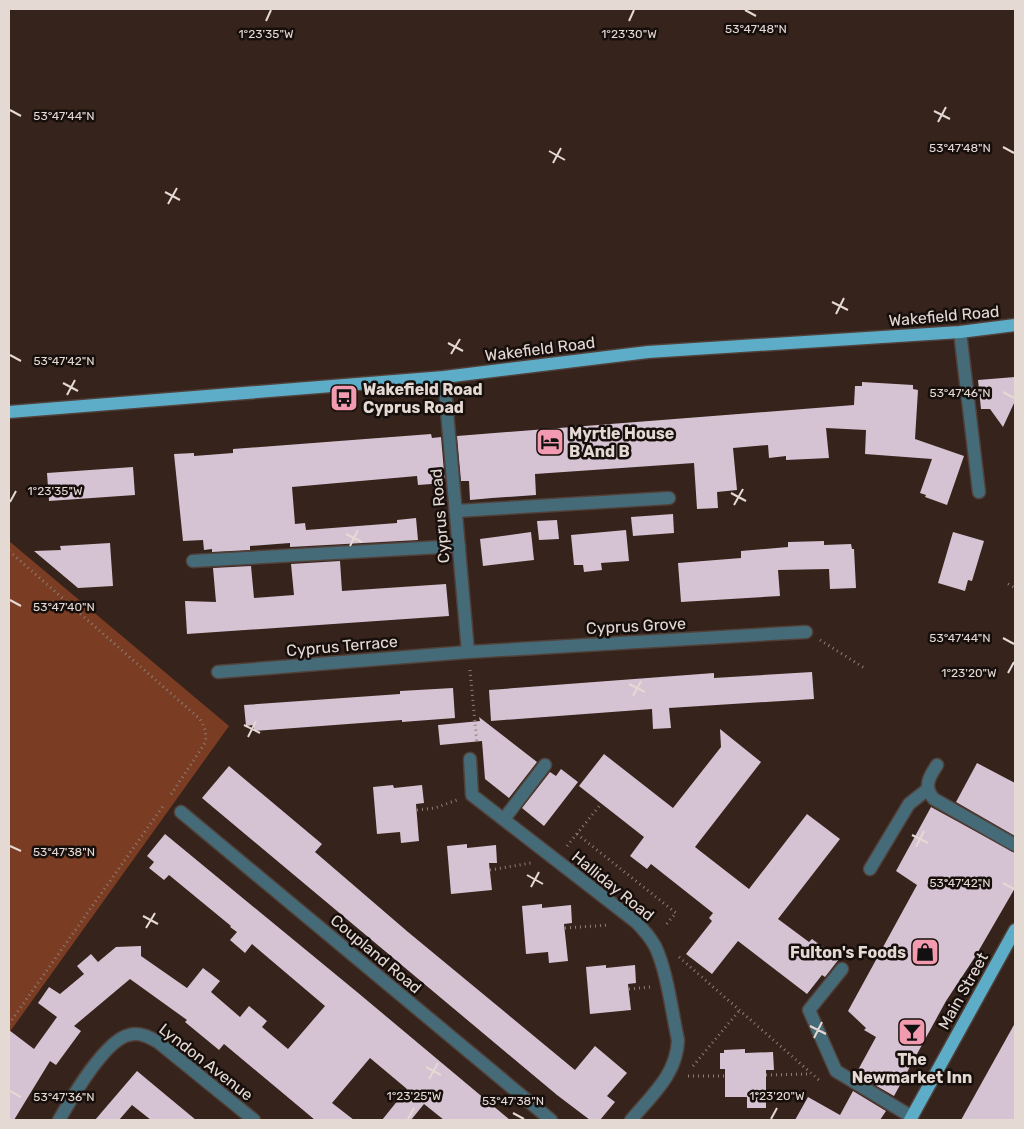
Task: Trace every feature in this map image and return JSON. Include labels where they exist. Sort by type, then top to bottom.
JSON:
[{"type":"main road","name":"Wakefield Road","points":[[9,412],[444,377],[648,352],[960,332],[1015,325]]},
{"type":"main road","name":"Main Street","points":[[911,1118],[1015,930]]},
{"type":"street","points":[[960,332],[979,492]]},
{"type":"street","name":"Cyprus Road","points":[[444,377],[468,652]]},
{"type":"street","points":[[456,511],[669,498]]},
{"type":"street","points":[[193,561],[459,546]]},
{"type":"street","name":"Cyprus Grove","points":[[468,652],[806,632]]},
{"type":"street","name":"Cyprus Terrace","points":[[218,672],[468,652]]},
{"type":"street","points":[[470,759],[472,795]]},
{"type":"street","points":[[504,819],[545,765]]},
{"type":"street","points":[[937,765],[929,779],[928,789],[930,795],[938,802],[1015,845]]},
{"type":"street","points":[[870,869],[909,804],[928,789]]},
{"type":"street","name":"Halliday Road","points":[[472,795],[636,922],[652,942],[660,959],[678,1040],[677,1053],[674,1065],[668,1076],[631,1120]]},
{"type":"street","name":"Coupland Road","points":[[181,812],[551,1120]]},
{"type":"street","points":[[842,969],[809,1010],[836,1071],[911,1118]]},
{"type":"street","name":"Lyndon Avenue","points":[[59,1120],[111,1045],[124,1036],[139,1034],[158,1042],[254,1120]]},
{"type":"path","points":[[9,551],[200,719],[206,735],[206,743],[202,751],[9,1024]]},
{"type":"path","points":[[1008,584],[1015,588]]},
{"type":"path","points":[[806,632],[866,669]]},
{"type":"path","points":[[468,652],[478,750],[470,759]]},
{"type":"path","points":[[416,810],[435,808],[472,795]]},
{"type":"path","points":[[556,860],[601,804]]},
{"type":"path","points":[[577,834],[676,913],[652,942]]},
{"type":"path","points":[[490,870],[532,863],[542,849]]},
{"type":"path","points":[[565,928],[610,925],[621,910]]},
{"type":"path","points":[[677,955],[811,1074],[828,1085],[847,1078]]},
{"type":"path","points":[[725,1076],[684,1076],[739,1011]]},
{"type":"path","points":[[766,1075],[811,1074]]},
{"type":"shaded area","points":[[9,541],[229,726],[9,1033]]},
{"type":"building","points":[[1015,377],[1015,401],[1003,427],[990,409],[981,409],[978,380]]},
{"type":"building","points":[[862,382],[913,385],[913,389],[918,390],[915,439],[964,456],[947,505],[925,497],[926,495],[920,493],[932,459],[865,454],[866,430],[826,428],[829,458],[786,460],[786,456],[769,458],[768,445],[733,448],[737,490],[717,492],[718,508],[697,509],[694,463],[535,474],[536,495],[470,500],[469,481],[461,481],[457,436],[854,405],[855,386],[862,386]]},
{"type":"building","points":[[431,434],[432,438],[441,437],[445,483],[418,485],[417,476],[292,487],[295,524],[305,523],[306,530],[397,523],[397,520],[416,518],[418,540],[290,547],[290,543],[250,546],[250,550],[212,552],[212,549],[204,550],[203,540],[183,541],[174,454],[194,453],[194,456],[233,453],[233,449]]},
{"type":"building","points":[[133,467],[135,495],[49,501],[47,473]]},
{"type":"building","points":[[673,514],[674,533],[633,536],[631,517]]},
{"type":"building","points":[[557,520],[559,539],[539,540],[537,521]]},
{"type":"building","points":[[626,530],[629,561],[601,563],[602,570],[584,572],[583,565],[574,565],[571,535]]},
{"type":"building","points":[[531,532],[534,560],[483,566],[480,539]]},
{"type":"building","points":[[953,532],[984,541],[972,581],[968,580],[965,591],[938,583]]},
{"type":"building","points":[[824,541],[824,545],[851,544],[852,549],[854,549],[856,588],[830,589],[829,569],[778,570],[780,596],[681,602],[678,563],[741,558],[741,551],[788,547],[788,542]]},
{"type":"building","points":[[110,543],[113,586],[78,588],[34,551],[61,550],[60,546]]},
{"type":"building","points":[[340,561],[342,591],[446,584],[449,616],[187,634],[185,601],[216,602],[213,568],[251,566],[254,598],[294,595],[291,564]]},
{"type":"building","points":[[812,672],[814,699],[669,708],[671,728],[653,729],[652,709],[491,721],[489,690],[714,673],[714,678]]},
{"type":"building","points":[[453,688],[455,718],[254,731],[254,725],[246,726],[244,705],[400,694],[400,691]]},
{"type":"building","points":[[479,717],[537,762],[509,798],[485,779],[482,741],[440,745],[438,725],[480,721]]},
{"type":"building","points":[[720,729],[761,762],[695,847],[749,889],[807,814],[840,839],[778,919],[809,942],[812,939],[839,959],[825,977],[822,975],[807,994],[738,941],[712,974],[686,954],[712,921],[709,918],[713,913],[651,864],[647,869],[630,856],[644,837],[579,786],[604,754],[673,808],[721,747]]},
{"type":"building","points":[[977,763],[1015,783],[1015,836],[956,802]]},
{"type":"building","points":[[229,766],[322,844],[315,852],[408,932],[575,1070],[595,1046],[627,1073],[607,1096],[615,1102],[600,1120],[590,1120],[557,1095],[202,798]]},
{"type":"building","points":[[561,769],[578,782],[544,826],[522,808],[550,772],[556,776]]},
{"type":"building","points":[[393,785],[394,788],[422,785],[424,803],[416,804],[419,841],[401,843],[400,832],[377,834],[373,787]]},
{"type":"building","points":[[931,807],[1015,853],[1015,888],[975,957],[946,1001],[894,1096],[861,1077],[863,1073],[858,1070],[876,1037],[864,1030],[866,1028],[848,1011],[917,885],[896,871]]},
{"type":"building","points":[[165,834],[510,1120],[444,1120],[424,1104],[411,1120],[382,1120],[407,1089],[370,1058],[332,1103],[354,1120],[315,1120],[224,1044],[219,1050],[185,1022],[187,1020],[130,979],[74,1026],[81,1031],[56,1065],[50,1061],[14,1120],[9,1120],[9,1030],[34,1049],[57,1017],[38,1003],[49,987],[60,994],[84,974],[77,966],[91,954],[98,962],[116,947],[141,946],[141,956],[187,988],[203,968],[220,981],[211,992],[240,1017],[249,1006],[267,1021],[262,1027],[288,1049],[325,1006],[252,944],[245,953],[230,940],[237,932],[231,926],[169,875],[164,880],[149,868],[154,862],[147,856]]},
{"type":"building","points":[[467,844],[467,848],[496,845],[497,863],[489,863],[492,890],[451,894],[447,846]]},
{"type":"building","points":[[542,904],[542,908],[571,905],[572,923],[564,924],[568,961],[549,963],[548,952],[526,954],[522,906]]},
{"type":"building","points":[[606,965],[606,968],[635,965],[636,983],[628,984],[631,1010],[590,1014],[586,967]]},
{"type":"building","points":[[1015,1023],[1015,1120],[961,1120]]},
{"type":"building","points":[[745,1049],[745,1053],[773,1052],[774,1070],[766,1070],[766,1108],[747,1108],[747,1097],[725,1097],[725,1069],[720,1069],[720,1053],[724,1053],[724,1050]]},
{"type":"building","points":[[137,1071],[196,1120],[151,1120],[132,1105],[119,1120],[95,1120]]},
{"type":"building","points":[[853,1091],[886,1111],[880,1120],[795,1120],[808,1097],[840,1115]]},
{"type":"place","name":"Wakefield Road Cyprus Road","points":[[344,398]]},
{"type":"place","name":"Myrtle House B And B","points":[[550,442]]},
{"type":"place","name":"Fulton's Foods","points":[[925,952]]},
{"type":"place","name":"The Newmarket Inn","points":[[912,1032]]}]
